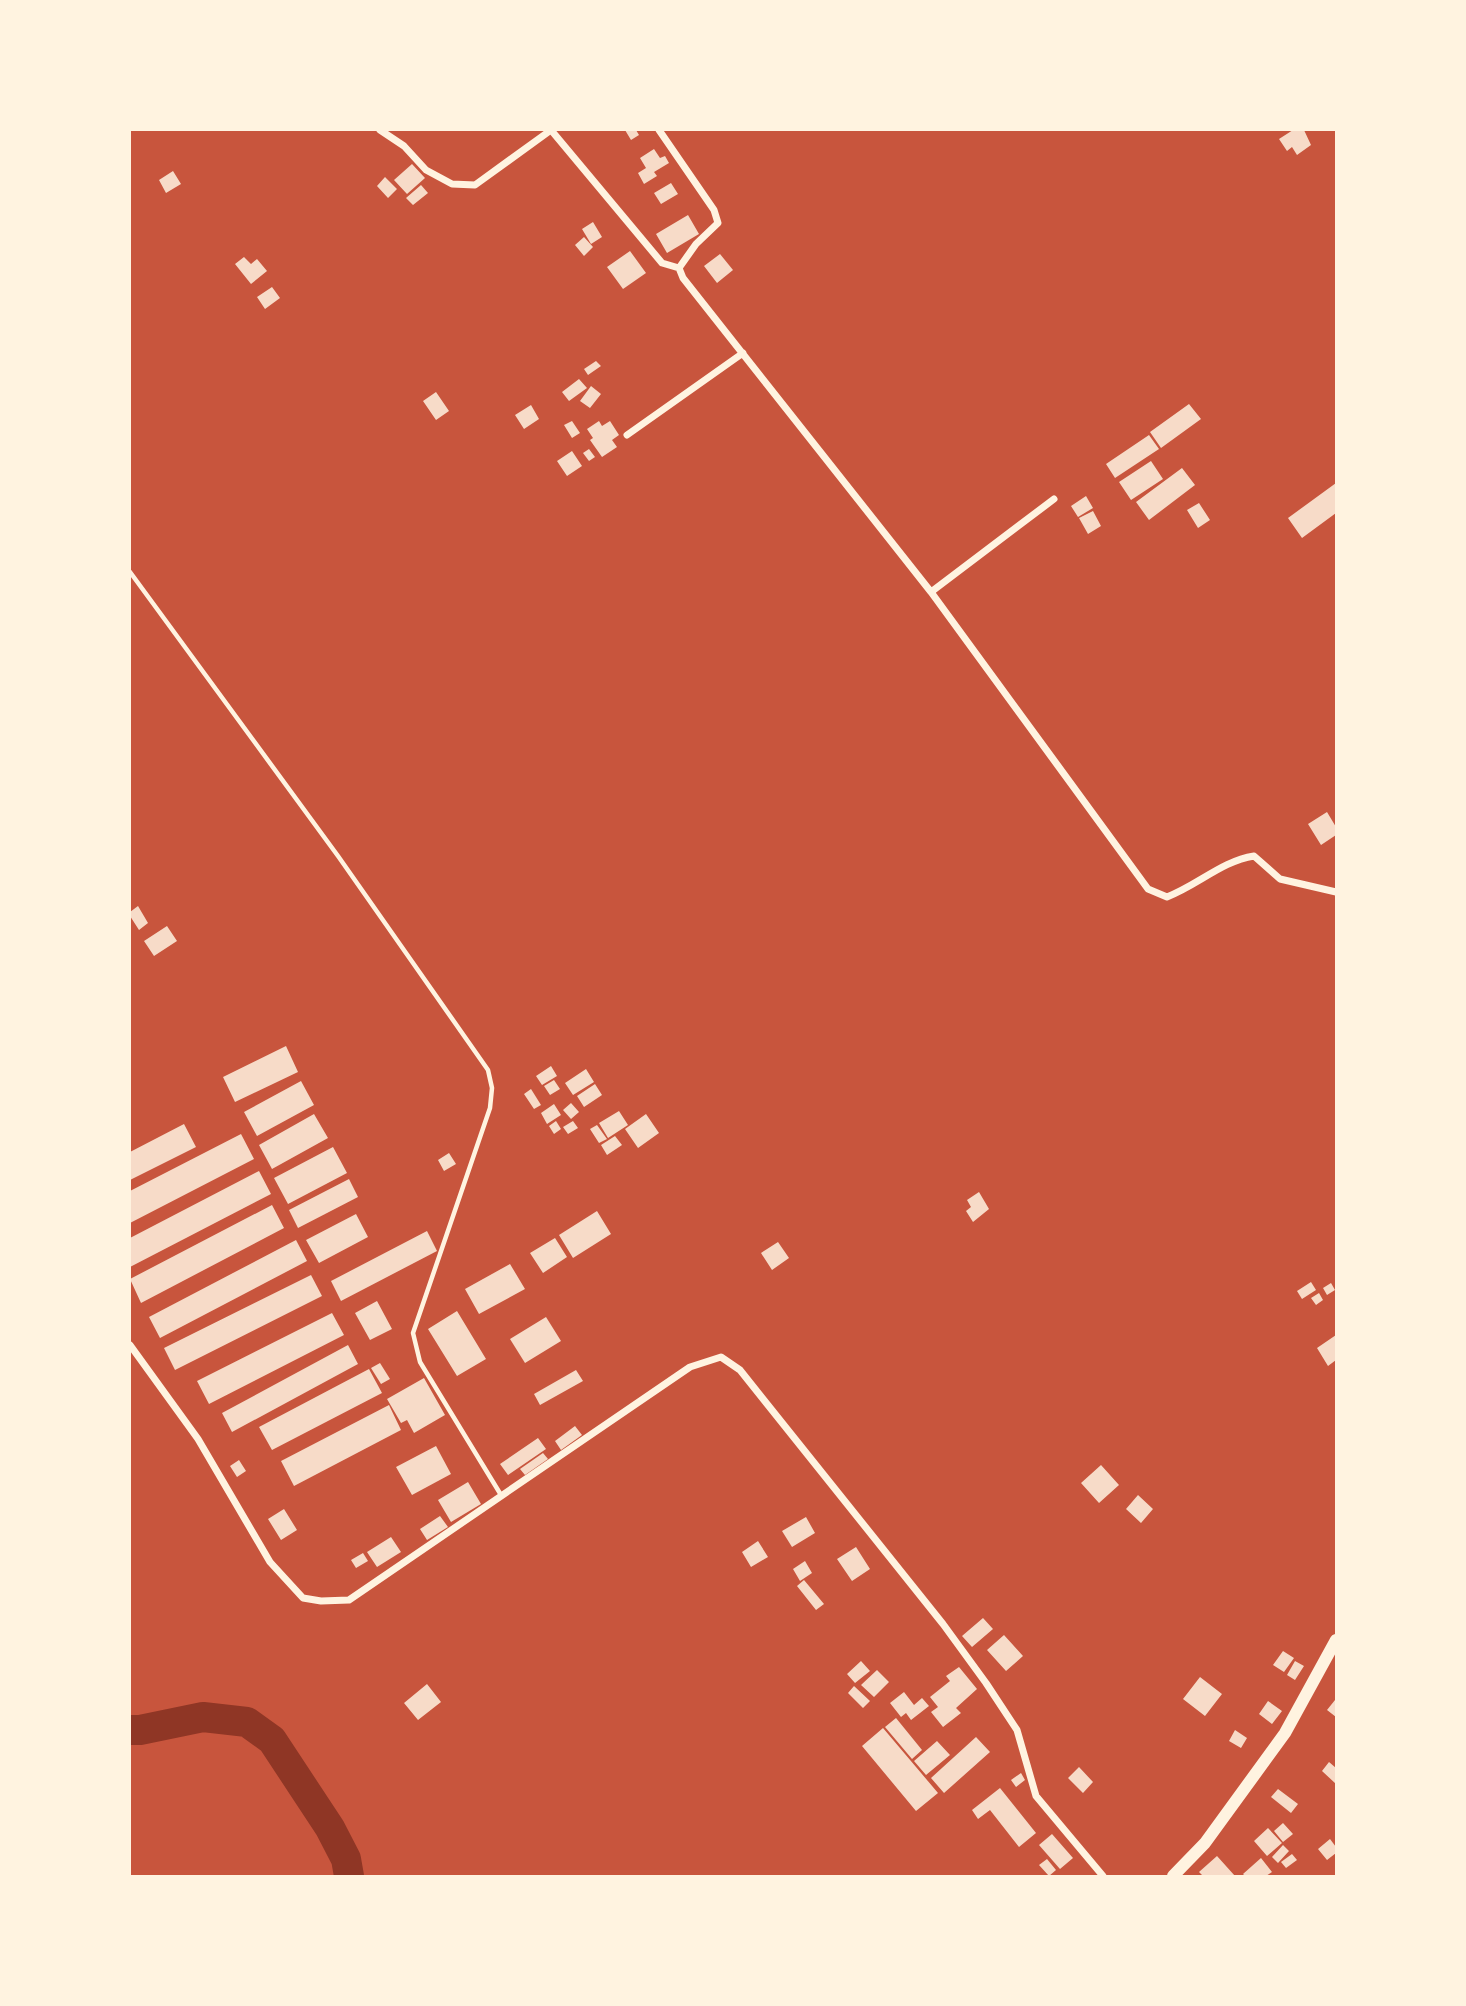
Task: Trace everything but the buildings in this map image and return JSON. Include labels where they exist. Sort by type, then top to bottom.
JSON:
[{"type":"main road","points":[[1173,1877],[1205,1843],[1285,1733],[1336,1640]]},
{"type":"street","points":[[380,130],[404,146],[426,170],[452,184],[475,185],[551,130],[662,263],[679,268]]},
{"type":"street","points":[[659,130],[714,210],[718,223],[696,244],[679,268]]},
{"type":"street","points":[[679,268],[683,278],[931,592],[1148,889],[1167,897],[1190,888],[1235,859],[1254,856],[1280,879],[1336,892]]},
{"type":"street","points":[[627,435],[743,353]]},
{"type":"street","points":[[931,592],[1054,499]]},
{"type":"street","points":[[130,1345],[198,1439],[270,1562],[303,1598],[321,1601],[349,1600],[690,1367],[720,1357],[740,1370],[979,1673],[1017,1730],[1036,1796],[1103,1877]]},
{"type":"lane","points":[[130,572],[338,856],[488,1070],[492,1088],[490,1108],[413,1333],[420,1362],[502,1496]]},
{"type":"waterway","points":[[130,1730],[203,1717],[247,1722],[272,1740],[330,1828],[346,1859],[349,1876]]}]
